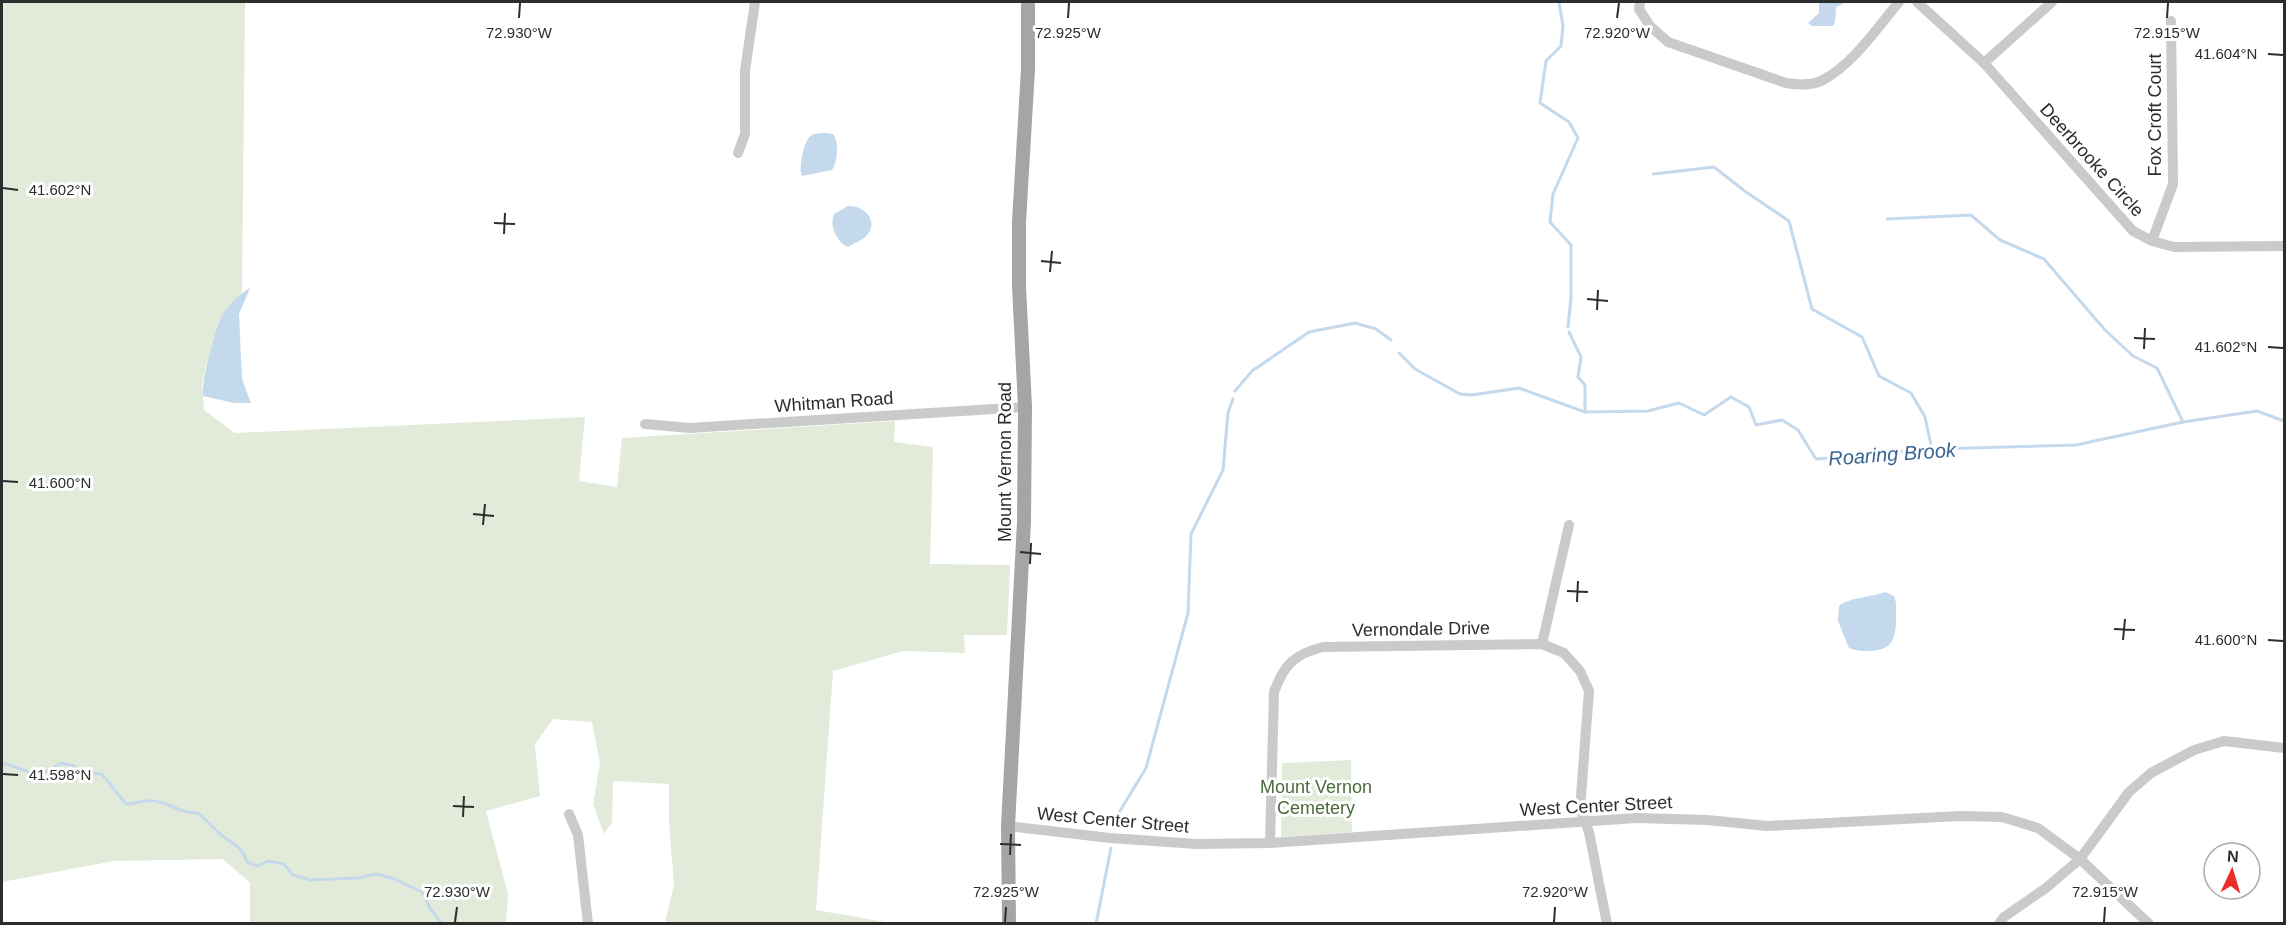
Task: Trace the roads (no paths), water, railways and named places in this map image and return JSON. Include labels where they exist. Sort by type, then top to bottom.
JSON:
[{"type":"main road","name":"Mount Vernon Road","points":[[1009,924],[1008,826],[1024,522],[1025,407],[1019,286],[1019,222],[1028,69],[1028,2]]},
{"type":"street","points":[[738,153],[745,134],[745,71],[755,2]]},
{"type":"street","points":[[1640,2],[1639,9],[1650,26],[1668,42],[1786,83],[1803,85],[1822,81],[1846,64],[1899,2]]},
{"type":"street","name":"Deerbrooke Circle","points":[[1917,2],[1984,63],[2133,231],[2152,241],[2174,247],[2284,246]]},
{"type":"street","points":[[1984,63],[2052,2]]},
{"type":"street","name":"Fox Croft Court","points":[[2152,241],[2173,184],[2171,21]]},
{"type":"street","name":"Whitman Road","points":[[645,424],[690,428],[1025,407]]},
{"type":"street","points":[[1542,645],[1569,525]]},
{"type":"street","name":"Vernondale Drive","points":[[1270,843],[1274,692],[1281,672],[1306,651],[1323,647],[1542,645],[1564,653],[1580,671],[1589,691],[1580,809],[1589,832],[1607,924]]},
{"type":"street","points":[[1999,924],[2004,917],[2046,888],[2080,859],[2129,792],[2151,773],[2194,750],[2224,741],[2284,748]]},
{"type":"street","points":[[569,814],[578,835],[588,924]]},
{"type":"street","name":"West Center Street","points":[[1008,826],[1110,838],[1197,844],[1270,843],[1636,818],[1672,818],[1768,826],[1961,816],[2002,817],[2038,828],[2080,859],[2149,924]]},
{"type":"water","points":[[1819,2],[1847,2],[1836,7],[1833,26],[1812,26],[1808,23],[1819,13]]},
{"type":"water","points":[[817,133],[833,134],[837,146],[836,162],[832,170],[802,176],[801,161],[809,137]]},
{"type":"water","points":[[848,206],[860,208],[865,212],[869,216],[871,226],[870,232],[865,237],[848,247],[837,238],[833,228],[833,219],[834,214]]},
{"type":"water","points":[[250,288],[239,314],[242,379],[251,403],[234,403],[203,396],[206,367],[223,314],[242,293]]},
{"type":"water","points":[[1885,592],[1894,596],[1896,603],[1895,630],[1892,641],[1877,650],[1861,651],[1849,648],[1838,621],[1839,606],[1848,601]]},
{"type":"waterway","name":"Roaring Brook","points":[[1559,2],[1563,26],[1561,46],[1546,61],[1540,103],[1569,122],[1578,138],[1553,194],[1550,222],[1571,245],[1571,298],[1568,327]]},
{"type":"waterway","points":[[1653,174],[1714,167],[1789,221],[1812,309],[1862,337],[1879,376],[1911,393],[1925,417],[1932,450]]},
{"type":"waterway","points":[[1887,219],[1971,215],[2000,240],[2044,259],[2105,330],[2133,356],[2157,368],[2183,422]]},
{"type":"waterway","points":[[1235,391],[1252,371],[1309,332],[1355,323],[1376,329],[1391,340]]},
{"type":"waterway","name":"Roaring Brook","points":[[1569,332],[1581,357],[1578,377],[1585,385],[1585,412],[1648,411],[1679,403],[1704,415],[1731,397],[1749,407],[1756,425],[1782,420],[1798,430],[1816,459],[1935,449],[2076,445],[2183,422],[2257,411],[2284,421]]},
{"type":"waterway","points":[[1399,353],[1415,369],[1460,394],[1472,395],[1519,388],[1585,412]]},
{"type":"waterway","points":[[1114,828],[1120,811],[1146,768],[1188,613],[1191,534],[1223,470],[1228,413],[1233,399]]},
{"type":"waterway","points":[[2,763],[32,773],[44,772],[61,763],[74,766],[85,773],[102,774],[126,804],[161,802],[186,812],[198,813],[238,847],[247,862],[257,866],[268,861],[284,864],[293,875],[311,880],[358,878],[376,874],[392,878],[422,892],[442,924]]},
{"type":"waterway","points":[[1096,924],[1111,848]]},
{"type":"park label","name":"Mount Vernon Cemetery","points":[[1316,797]]}]
